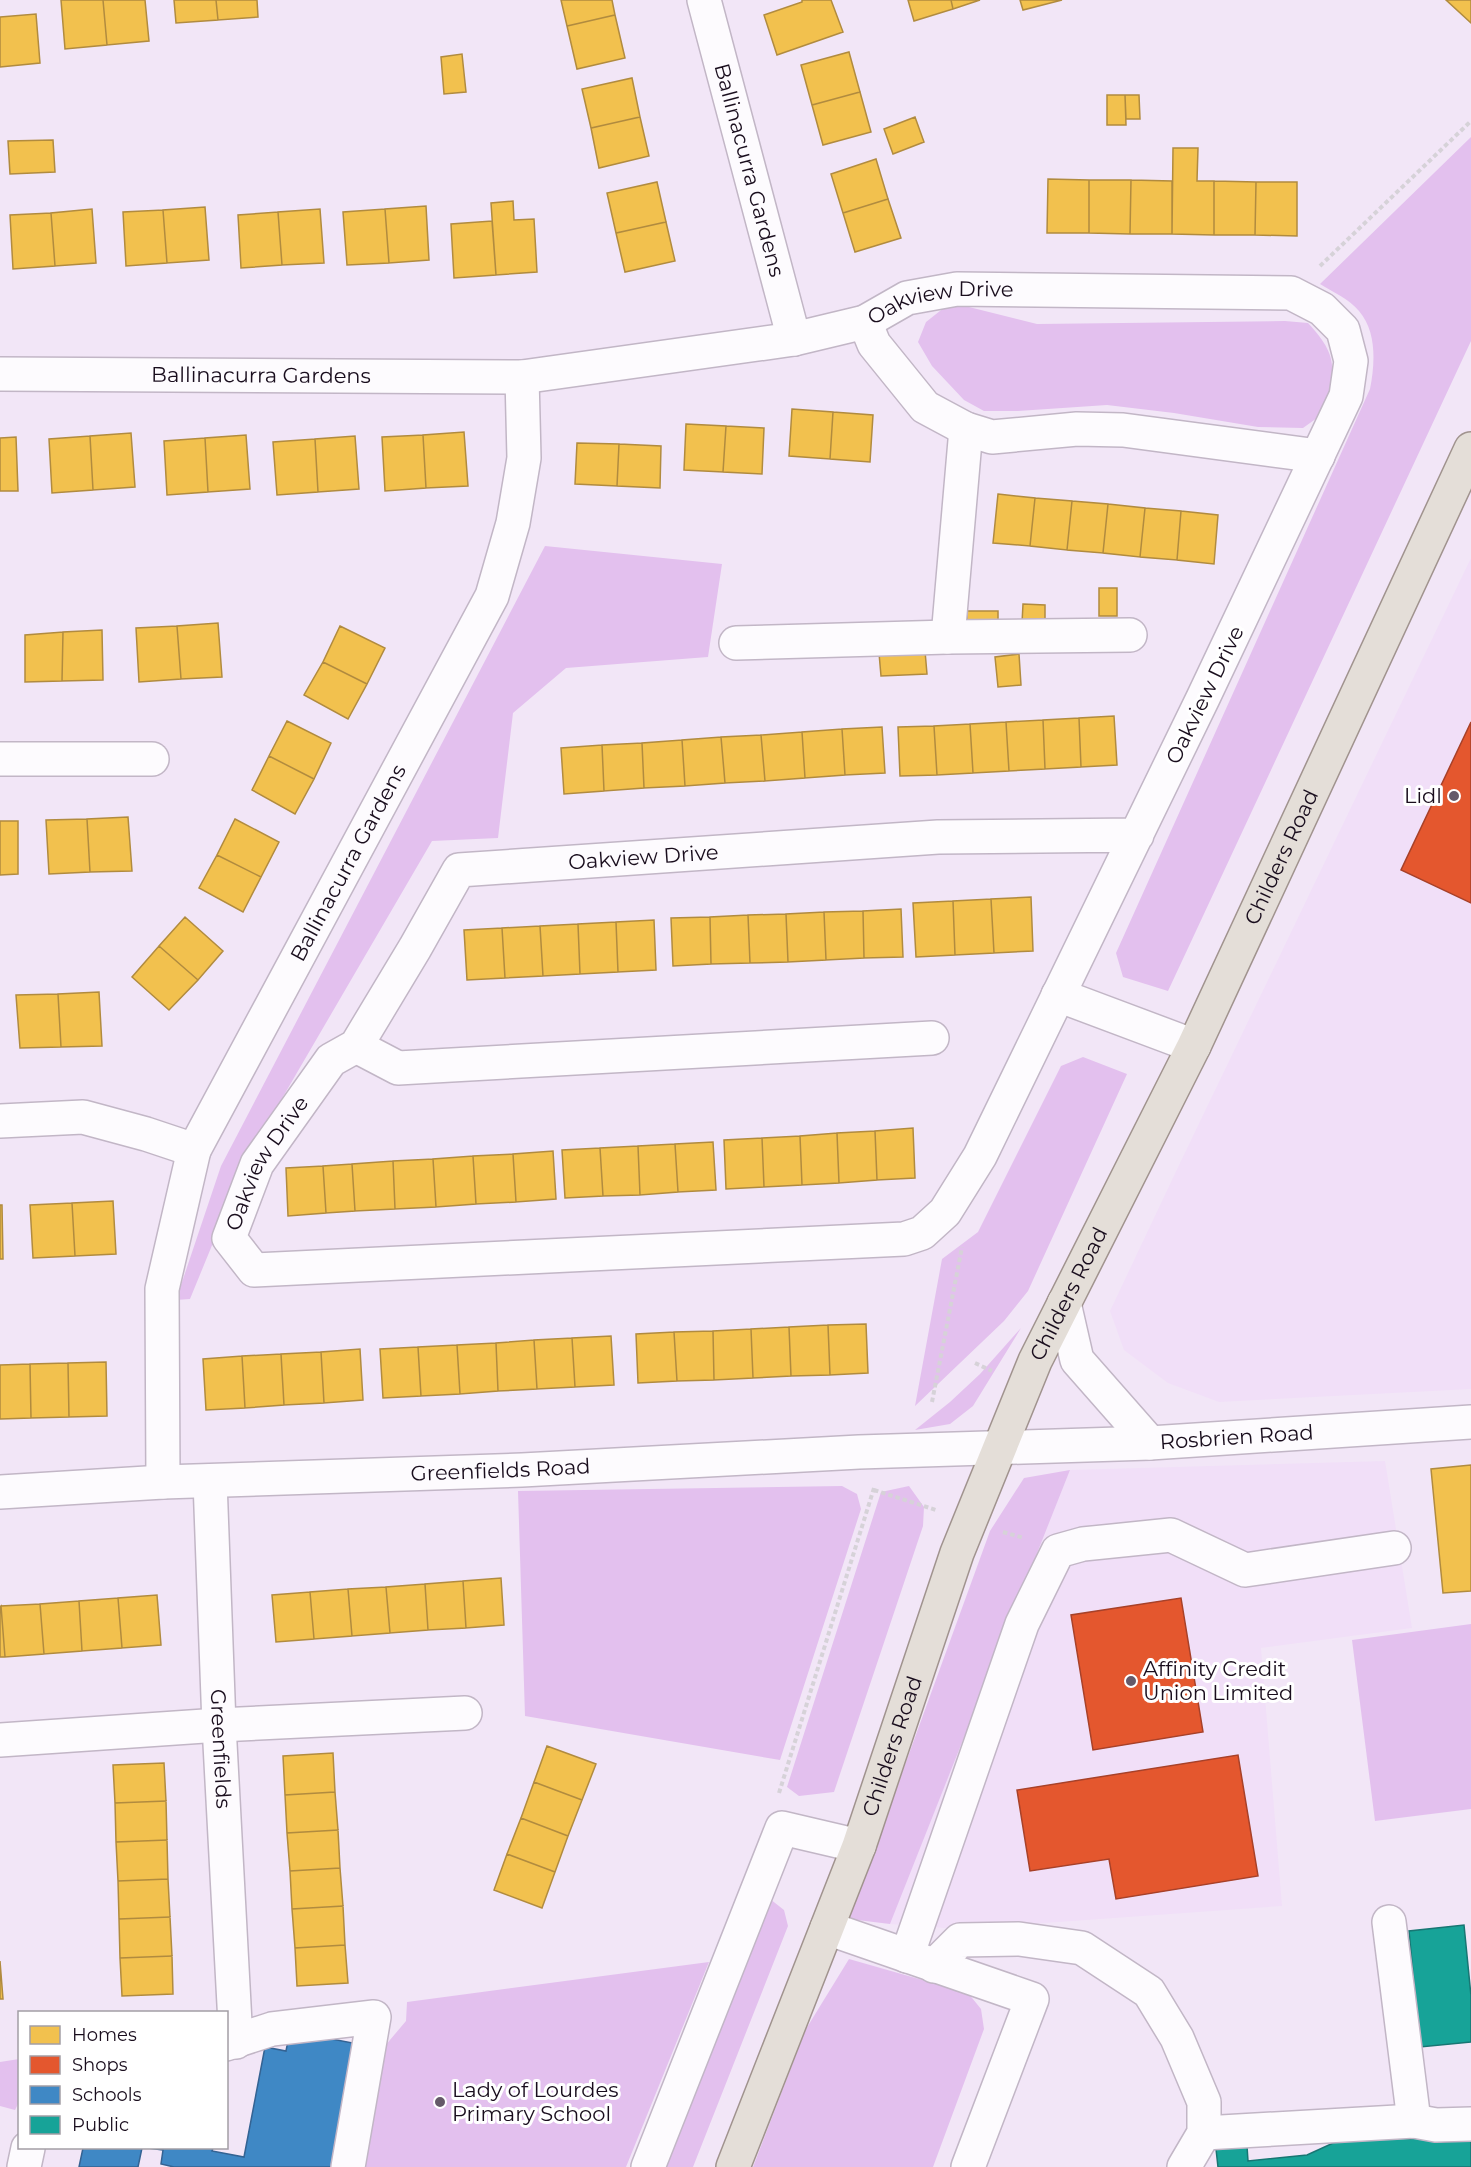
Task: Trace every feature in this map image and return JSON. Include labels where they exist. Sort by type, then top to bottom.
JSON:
[{"type":"main road","name":"Childers Road","points":[[733,2167],[859,1846],[957,1553],[1035,1361],[1194,1046],[1471,449]]},
{"type":"street","name":"Ballinacurra Gardens","points":[[704,0],[794,339]]},
{"type":"street","name":"Oakview Drive","points":[[1137,835],[938,837],[459,870],[356,1046],[330,1060],[257,1164],[229,1238],[254,1270],[904,1239],[922,1233],[945,1212],[980,1156],[1137,835],[1318,456],[1346,396],[1351,361],[1342,330],[1322,309],[1291,293],[957,289],[907,298],[865,322],[874,344],[925,407],[966,429],[992,437],[1077,429],[1123,430],[1318,456]]},
{"type":"street","name":"Ballinacurra Gardens","points":[[0,374],[522,377],[794,339],[865,322]]},
{"type":"street","name":"Ballinacurra Gardens","points":[[162,1482],[162,1289],[194,1150],[492,596],[513,523],[524,458],[522,377]]},
{"type":"street","points":[[948,637],[966,429]]},
{"type":"street","points":[[736,643],[1130,635]]},
{"type":"street","points":[[0,759],[152,759]]},
{"type":"street","points":[[1058,995],[1194,1046]]},
{"type":"street","points":[[356,1046],[398,1068],[932,1038]]},
{"type":"street","points":[[0,1121],[83,1117],[194,1150]]},
{"type":"street","points":[[1064,1303],[1077,1360],[1150,1443]]},
{"type":"street","name":"Rosbrien Road","points":[[1000,1448],[1150,1443],[1471,1422]]},
{"type":"street","name":"Greenfields Road","points":[[0,1492],[162,1482],[522,1470],[859,1452],[1000,1448]]},
{"type":"street","name":"Greenfields","points":[[210,1481],[233,2034]]},
{"type":"street","points":[[921,1961],[1022,1624],[1058,1551],[1083,1544],[1171,1535],[1245,1570],[1394,1548]]},
{"type":"street","points":[[0,1740],[219,1725],[465,1713]]},
{"type":"street","points":[[648,2167],[782,1828],[859,1846]]},
{"type":"street","points":[[1389,1922],[1414,2121]]},
{"type":"street","points":[[827,1928],[1032,1999],[968,2167]]},
{"type":"street","points":[[921,1961],[960,1940],[1019,1940],[1082,1948],[1149,1992],[1177,2038],[1204,2102],[1204,2133],[1184,2167]]},
{"type":"street","points":[[233,2034],[374,2018],[348,2167]]},
{"type":"street","points":[[1204,2133],[1414,2121],[1436,2125],[1471,2124]]},
{"type":"street","points":[[24,2167],[27,2149]]},
{"type":"path","points":[[1314,272],[1471,121]]},
{"type":"path","points":[[932,1402],[964,1236]]},
{"type":"path","points":[[782,1828],[776,1802],[874,1490]]},
{"type":"shaded area","points":[[1471,137],[1471,341],[1168,991],[1123,977],[1116,953],[1370,389],[1373,348],[1365,319],[1351,303],[1320,284]]},
{"type":"shaded area","points":[[945,307],[969,307],[1037,324],[1285,321],[1308,323],[1326,346],[1330,355],[1331,386],[1324,413],[1303,428],[1258,427],[1107,405],[984,411],[964,400],[932,366],[918,342],[926,322]]},
{"type":"shaded area","points":[[545,546],[722,564],[708,657],[566,668],[513,713],[498,838],[432,841],[249,1155],[190,1299],[176,1300],[221,1166]]},
{"type":"shaded area","points":[[1471,558],[1471,1389],[1219,1402],[1168,1383],[1124,1350],[1110,1311]]},
{"type":"shaded area","points":[[1083,1057],[1127,1074],[1028,1291],[1004,1321],[915,1406],[942,1259],[978,1232],[1061,1066]]},
{"type":"shaded area","points":[[1021,1328],[973,1406],[950,1424],[915,1430],[980,1374]]},
{"type":"shaded area","points":[[1385,1461],[1412,1628],[1261,1648],[1282,1906],[959,1929],[890,1924],[1070,1470]]},
{"type":"shaded area","points":[[1070,1470],[890,1924],[849,1919],[990,1531],[1024,1478]]},
{"type":"shaded area","points":[[842,1486],[857,1494],[861,1509],[780,1760],[525,1716],[518,1491]]},
{"type":"shaded area","points":[[909,1486],[924,1507],[923,1526],[834,1792],[799,1796],[787,1787],[881,1492]]},
{"type":"shaded area","points":[[1471,1624],[1471,1809],[1375,1821],[1352,1640]]},
{"type":"shaded area","points":[[770,1899],[784,1910],[788,1926],[693,2167],[664,2167]]},
{"type":"shaded area","points":[[849,1959],[968,1993],[981,2009],[984,2029],[933,2167],[753,2167],[806,2029]]},
{"type":"shaded area","name":"Lady of Lourdes Primary School","points":[[709,1962],[626,2167],[361,2167],[384,2047],[406,2021],[407,2002]]},
{"type":"shaded area","points":[[18,2059],[18,2104],[15,2110],[0,2106],[0,2062]]},
{"type":"building: Homes","points":[[61,0],[103,0],[107,45],[65,49]]},
{"type":"building: Homes","points":[[103,0],[145,0],[149,41],[107,45]]},
{"type":"building: Homes","points":[[174,0],[216,0],[218,20],[176,23]]},
{"type":"building: Homes","points":[[216,0],[257,0],[258,17],[218,20]]},
{"type":"building: Homes","points":[[561,0],[612,0],[615,15],[567,26]]},
{"type":"building: Homes","points":[[802,0],[831,0],[843,32],[777,55],[764,15],[802,2]]},
{"type":"building: Homes","points":[[908,0],[951,0],[953,9],[914,21]]},
{"type":"building: Homes","points":[[951,0],[980,0],[953,9]]},
{"type":"building: Homes","points":[[1020,0],[1062,0],[1023,10]]},
{"type":"building: Homes","points":[[1446,0],[1471,0],[1471,23]]},
{"type":"building: Homes","points":[[36,14],[40,63],[0,67],[0,17]]},
{"type":"building: Homes","points":[[615,15],[625,58],[577,69],[567,26]]},
{"type":"building: Homes","points":[[849,52],[860,92],[812,105],[801,65]]},
{"type":"building: Homes","points":[[462,54],[466,92],[444,94],[441,57]]},
{"type":"building: Homes","points":[[632,78],[640,117],[591,128],[582,89]]},
{"type":"building: Homes","points":[[860,92],[871,132],[823,145],[812,105]]},
{"type":"building: Homes","points":[[1107,95],[1125,95],[1126,125],[1107,125]]},
{"type":"building: Homes","points":[[1125,95],[1139,95],[1140,119],[1126,119]]},
{"type":"building: Homes","points":[[640,117],[649,156],[599,168],[591,128]]},
{"type":"building: Homes","points":[[915,117],[924,142],[893,154],[884,129]]},
{"type":"building: Homes","points":[[53,140],[55,172],[10,174],[8,141]]},
{"type":"building: Homes","points":[[1173,148],[1198,148],[1197,181],[1214,181],[1214,235],[1172,234]]},
{"type":"building: Homes","points":[[876,159],[888,199],[843,213],[831,174]]},
{"type":"building: Homes","points":[[1048,179],[1089,180],[1089,233],[1047,233]]},
{"type":"building: Homes","points":[[1089,180],[1131,180],[1130,234],[1089,233]]},
{"type":"building: Homes","points":[[1131,180],[1172,181],[1172,234],[1130,234]]},
{"type":"building: Homes","points":[[1214,181],[1256,182],[1255,235],[1214,235]]},
{"type":"building: Homes","points":[[657,182],[666,222],[616,233],[607,193]]},
{"type":"building: Homes","points":[[1256,182],[1297,182],[1297,236],[1255,235]]},
{"type":"building: Homes","points":[[888,199],[901,238],[855,252],[843,213]]},
{"type":"building: Homes","points":[[513,201],[514,220],[534,219],[537,272],[496,275],[491,203]]},
{"type":"building: Homes","points":[[426,206],[429,260],[389,263],[385,209]]},
{"type":"building: Homes","points":[[205,207],[209,260],[167,263],[163,210]]},
{"type":"building: Homes","points":[[92,209],[96,263],[55,266],[51,213]]},
{"type":"building: Homes","points":[[320,209],[324,263],[282,265],[278,212]]},
{"type":"building: Homes","points":[[385,209],[389,263],[347,265],[343,212]]},
{"type":"building: Homes","points":[[163,210],[167,263],[126,266],[123,212]]},
{"type":"building: Homes","points":[[278,212],[282,265],[241,268],[238,215]]},
{"type":"building: Homes","points":[[51,213],[55,266],[13,269],[10,215]]},
{"type":"building: Homes","points":[[492,221],[496,275],[454,278],[451,224]]},
{"type":"building: Homes","points":[[666,222],[675,261],[625,272],[616,233]]},
{"type":"building: Homes","points":[[792,409],[833,412],[830,459],[789,456]]},
{"type":"building: Homes","points":[[833,412],[873,415],[870,462],[830,459]]},
{"type":"building: Homes","points":[[686,424],[726,426],[723,472],[684,470]]},
{"type":"building: Homes","points":[[726,426],[764,428],[762,474],[723,472]]},
{"type":"building: Homes","points":[[464,432],[468,486],[426,488],[423,435]]},
{"type":"building: Homes","points":[[131,433],[135,487],[93,490],[90,436]]},
{"type":"building: Homes","points":[[246,435],[250,489],[208,492],[205,438]]},
{"type":"building: Homes","points":[[423,435],[426,488],[385,491],[382,437]]},
{"type":"building: Homes","points":[[90,436],[93,490],[52,493],[49,439]]},
{"type":"building: Homes","points":[[355,436],[359,489],[318,492],[315,439]]},
{"type":"building: Homes","points":[[16,437],[18,491],[0,491],[0,438]]},
{"type":"building: Homes","points":[[205,438],[208,492],[167,495],[164,441]]},
{"type":"building: Homes","points":[[315,439],[318,492],[277,495],[273,442]]},
{"type":"building: Homes","points":[[577,443],[619,444],[617,486],[575,484]]},
{"type":"building: Homes","points":[[619,444],[661,446],[660,488],[617,486]]},
{"type":"building: Homes","points":[[998,494],[1035,498],[1030,546],[993,543]]},
{"type":"building: Homes","points":[[1035,498],[1072,501],[1067,550],[1030,546]]},
{"type":"building: Homes","points":[[1072,501],[1108,504],[1103,553],[1067,550]]},
{"type":"building: Homes","points":[[1108,504],[1145,508],[1140,557],[1103,553]]},
{"type":"building: Homes","points":[[1145,508],[1181,511],[1177,560],[1140,557]]},
{"type":"building: Homes","points":[[1181,511],[1218,515],[1214,564],[1177,560]]},
{"type":"building: Homes","points":[[1099,588],[1117,588],[1117,616],[1099,616]]},
{"type":"building: Homes","points":[[1023,604],[1045,605],[1045,624],[1022,623]]},
{"type":"building: Homes","points":[[967,611],[998,611],[998,630],[967,630]]},
{"type":"building: Homes","points":[[218,623],[222,677],[181,679],[177,626]]},
{"type":"building: Homes","points":[[177,626],[181,679],[139,682],[136,628]]},
{"type":"building: Homes","points":[[340,626],[385,648],[367,684],[323,662]]},
{"type":"building: Homes","points":[[102,630],[103,680],[62,681],[63,632]]},
{"type":"building: Homes","points":[[63,632],[62,681],[25,682],[25,635]]},
{"type":"building: Homes","points":[[925,651],[927,674],[881,676],[879,653]]},
{"type":"building: Homes","points":[[1019,654],[1021,685],[998,687],[995,657]]},
{"type":"building: Homes","points":[[323,662],[367,684],[348,719],[304,695]]},
{"type":"building: Homes","points":[[1114,716],[1117,765],[1081,767],[1079,718]]},
{"type":"building: Homes","points":[[1079,718],[1081,767],[1045,769],[1043,720]]},
{"type":"building: Homes","points":[[1043,720],[1045,769],[1009,771],[1006,722]]},
{"type":"building: Homes","points":[[287,721],[331,743],[314,779],[269,756]]},
{"type":"building: Homes","points":[[1006,722],[1009,771],[973,773],[970,724]]},
{"type":"building: Homes","points":[[970,724],[973,773],[937,775],[934,726]]},
{"type":"building: Homes","points":[[934,726],[937,775],[900,776],[898,727]]},
{"type":"building: Homes","points":[[882,727],[885,773],[845,775],[842,729]]},
{"type":"building: Homes","points":[[842,729],[845,775],[805,778],[802,732]]},
{"type":"building: Homes","points":[[802,732],[805,778],[765,781],[761,735]]},
{"type":"building: Homes","points":[[761,735],[765,781],[725,783],[721,737]]},
{"type":"building: Homes","points":[[721,737],[725,783],[685,786],[682,740]]},
{"type":"building: Homes","points":[[682,740],[685,786],[644,788],[642,743]]},
{"type":"building: Homes","points":[[642,743],[644,788],[604,791],[602,745]]},
{"type":"building: Homes","points":[[602,745],[604,791],[564,794],[561,748]]},
{"type":"building: Homes","points":[[269,756],[314,779],[295,814],[252,790]]},
{"type":"building: Homes","points":[[128,817],[132,871],[90,872],[87,819]]},
{"type":"building: Homes","points":[[87,819],[90,872],[49,874],[46,820]]},
{"type":"building: Homes","points":[[235,819],[279,842],[261,877],[217,855]]},
{"type":"building: Homes","points":[[0,821],[18,821],[18,874],[0,875]]},
{"type":"building: Homes","points":[[217,855],[261,877],[243,912],[199,888]]},
{"type":"building: Homes","points":[[1031,897],[1033,951],[994,953],[991,899]]},
{"type":"building: Homes","points":[[991,899],[994,953],[955,955],[953,901]]},
{"type":"building: Homes","points":[[953,901],[955,955],[916,957],[913,903]]},
{"type":"building: Homes","points":[[901,909],[903,957],[864,958],[863,911]]},
{"type":"building: Homes","points":[[863,911],[864,958],[826,960],[824,912]]},
{"type":"building: Homes","points":[[824,912],[826,960],[788,962],[786,914]]},
{"type":"building: Homes","points":[[786,914],[788,962],[750,963],[748,915]]},
{"type":"building: Homes","points":[[748,915],[750,963],[711,964],[710,917]]},
{"type":"building: Homes","points":[[185,917],[223,951],[198,980],[159,946]]},
{"type":"building: Homes","points":[[710,917],[711,964],[673,966],[671,918]]},
{"type":"building: Homes","points":[[654,920],[656,970],[618,972],[616,922]]},
{"type":"building: Homes","points":[[616,922],[618,972],[580,974],[578,924]]},
{"type":"building: Homes","points":[[578,924],[580,974],[543,976],[540,926]]},
{"type":"building: Homes","points":[[540,926],[543,976],[505,978],[502,928]]},
{"type":"building: Homes","points":[[502,928],[505,978],[467,980],[464,930]]},
{"type":"building: Homes","points":[[159,946],[198,980],[169,1010],[132,977]]},
{"type":"building: Homes","points":[[99,992],[102,1046],[61,1047],[58,994]]},
{"type":"building: Homes","points":[[58,994],[61,1047],[20,1048],[16,995]]},
{"type":"building: Homes","points":[[913,1128],[915,1178],[877,1180],[875,1131]]},
{"type":"building: Homes","points":[[875,1131],[877,1180],[839,1183],[837,1133]]},
{"type":"building: Homes","points":[[837,1133],[839,1183],[802,1185],[800,1136]]},
{"type":"building: Homes","points":[[800,1136],[802,1185],[764,1187],[762,1138]]},
{"type":"building: Homes","points":[[762,1138],[764,1187],[726,1189],[724,1140]]},
{"type":"building: Homes","points":[[713,1142],[716,1190],[678,1192],[675,1144]]},
{"type":"building: Homes","points":[[675,1144],[678,1192],[640,1195],[638,1146]]},
{"type":"building: Homes","points":[[638,1146],[640,1195],[603,1196],[600,1148]]},
{"type":"building: Homes","points":[[600,1148],[603,1196],[565,1198],[562,1150]]},
{"type":"building: Homes","points":[[553,1151],[556,1199],[516,1202],[513,1154]]},
{"type":"building: Homes","points":[[513,1154],[516,1202],[476,1204],[473,1156]]},
{"type":"building: Homes","points":[[473,1156],[476,1204],[436,1207],[433,1159]]},
{"type":"building: Homes","points":[[433,1159],[436,1207],[395,1209],[393,1161]]},
{"type":"building: Homes","points":[[393,1161],[395,1209],[355,1211],[352,1164]]},
{"type":"building: Homes","points":[[352,1164],[355,1211],[326,1213],[323,1166]]},
{"type":"building: Homes","points":[[323,1166],[326,1213],[288,1216],[286,1168]]},
{"type":"building: Homes","points":[[113,1201],[116,1254],[75,1256],[72,1203]]},
{"type":"building: Homes","points":[[72,1203],[75,1256],[33,1258],[30,1205]]},
{"type":"building: Homes","points":[[0,1205],[2,1205],[3,1259],[0,1259]]},
{"type":"building: Homes","points":[[866,1324],[868,1373],[830,1375],[828,1325]]},
{"type":"building: Homes","points":[[828,1325],[830,1375],[791,1376],[789,1327]]},
{"type":"building: Homes","points":[[789,1327],[791,1376],[753,1378],[751,1329]]},
{"type":"building: Homes","points":[[751,1329],[753,1378],[714,1380],[713,1331]]},
{"type":"building: Homes","points":[[713,1331],[714,1380],[677,1381],[674,1332]]},
{"type":"building: Homes","points":[[674,1332],[677,1381],[638,1383],[636,1334]]},
{"type":"building: Homes","points":[[611,1336],[614,1385],[575,1387],[572,1338]]},
{"type":"building: Homes","points":[[572,1338],[575,1387],[537,1389],[534,1340]]},
{"type":"building: Homes","points":[[534,1340],[537,1389],[498,1391],[496,1343]]},
{"type":"building: Homes","points":[[496,1343],[498,1391],[460,1394],[457,1345]]},
{"type":"building: Homes","points":[[457,1345],[460,1394],[421,1396],[418,1347]]},
{"type":"building: Homes","points":[[418,1347],[421,1396],[383,1398],[380,1349]]},
{"type":"building: Homes","points":[[360,1349],[363,1400],[324,1403],[321,1352]]},
{"type":"building: Homes","points":[[321,1352],[324,1403],[284,1405],[281,1354]]},
{"type":"building: Homes","points":[[281,1354],[284,1405],[245,1408],[242,1356]]},
{"type":"building: Homes","points":[[242,1356],[245,1408],[206,1410],[203,1359]]},
{"type":"building: Homes","points":[[106,1362],[107,1416],[69,1417],[68,1363]]},
{"type":"building: Homes","points":[[68,1363],[69,1417],[31,1418],[30,1364]]},
{"type":"building: Homes","points":[[30,1364],[31,1418],[0,1419],[0,1365]]},
{"type":"building: Homes","points":[[1471,1465],[1471,1591],[1443,1593],[1431,1469]]},
{"type":"building: Homes","points":[[501,1578],[504,1625],[466,1628],[463,1581]]},
{"type":"building: Homes","points":[[463,1581],[466,1628],[428,1630],[425,1584]]},
{"type":"building: Homes","points":[[425,1584],[428,1630],[390,1633],[386,1587]]},
{"type":"building: Homes","points":[[386,1587],[390,1633],[352,1636],[348,1589]]},
{"type":"building: Homes","points":[[348,1589],[352,1636],[314,1639],[310,1592]]},
{"type":"building: Homes","points":[[310,1592],[314,1639],[276,1642],[272,1595]]},
{"type":"building: Homes","points":[[157,1595],[161,1645],[122,1648],[118,1598]]},
{"type":"building: Homes","points":[[118,1598],[122,1648],[82,1651],[79,1601]]},
{"type":"building: Homes","points":[[79,1601],[82,1651],[44,1654],[40,1604]]},
{"type":"building: Homes","points":[[40,1604],[44,1654],[5,1657],[1,1606]]},
{"type":"building: Homes","points":[[1,1606],[5,1657],[0,1657]]},
{"type":"building: Homes","points":[[547,1746],[596,1764],[582,1800],[534,1782]]},
{"type":"building: Homes","points":[[333,1753],[335,1792],[285,1795],[283,1756]]},
{"type":"building: Homes","points":[[164,1763],[166,1801],[115,1803],[113,1765]]},
{"type":"building: Homes","points":[[534,1782],[582,1800],[568,1836],[521,1818]]},
{"type":"building: Homes","points":[[335,1792],[338,1830],[287,1833],[285,1795]]},
{"type":"building: Homes","points":[[166,1801],[167,1840],[116,1842],[115,1803]]},
{"type":"building: Homes","points":[[521,1818],[568,1836],[555,1872],[507,1854]]},
{"type":"building: Homes","points":[[338,1830],[340,1868],[290,1871],[287,1833]]},
{"type":"building: Homes","points":[[167,1840],[168,1879],[118,1881],[116,1842]]},
{"type":"building: Homes","points":[[507,1854],[555,1872],[542,1908],[494,1890]]},
{"type":"building: Homes","points":[[340,1868],[343,1906],[292,1909],[290,1871]]},
{"type":"building: Homes","points":[[168,1879],[170,1917],[119,1919],[118,1881]]},
{"type":"building: Homes","points":[[343,1906],[345,1945],[295,1948],[292,1909]]},
{"type":"building: Homes","points":[[170,1917],[172,1956],[120,1958],[119,1919]]},
{"type":"building: Homes","points":[[345,1945],[348,1983],[297,1986],[295,1948]]},
{"type":"building: Homes","points":[[172,1956],[173,1994],[122,1996],[120,1958]]},
{"type":"building: Homes","points":[[0,1961],[3,1999],[0,1999]]},
{"type":"building: Shops","name":"Lidl","points":[[1471,722],[1471,903],[1401,870]]},
{"type":"building: Shops","points":[[1181,1598],[1203,1732],[1093,1750],[1071,1615]]},
{"type":"building: Shops","points":[[1238,1755],[1258,1876],[1116,1899],[1109,1859],[1030,1871],[1017,1790]]},
{"type":"building: Schools","points":[[290,2031],[358,2044],[335,2167],[174,2167],[161,2164],[163,2150],[156,2149],[213,2149],[212,2151],[244,2157],[265,2047],[286,2051]]},
{"type":"building: Schools","points":[[83,2149],[142,2149],[138,2167],[79,2167]]},
{"type":"building: Public","points":[[1464,1925],[1471,1996],[1471,2042],[1420,2047],[1409,1931]]},
{"type":"building: Public","points":[[1355,2133],[1410,2139],[1442,2134],[1443,2142],[1471,2140],[1471,2167],[1218,2167],[1216,2149],[1247,2146],[1248,2161],[1307,2155]]},
{"type":"place","name":"Lidl","points":[[1454,796]]},
{"type":"place","name":"Affinity Credit Union Limited","points":[[1131,1681]]},
{"type":"place","name":"Lady of Lourdes Primary School","points":[[440,2102]]}]
